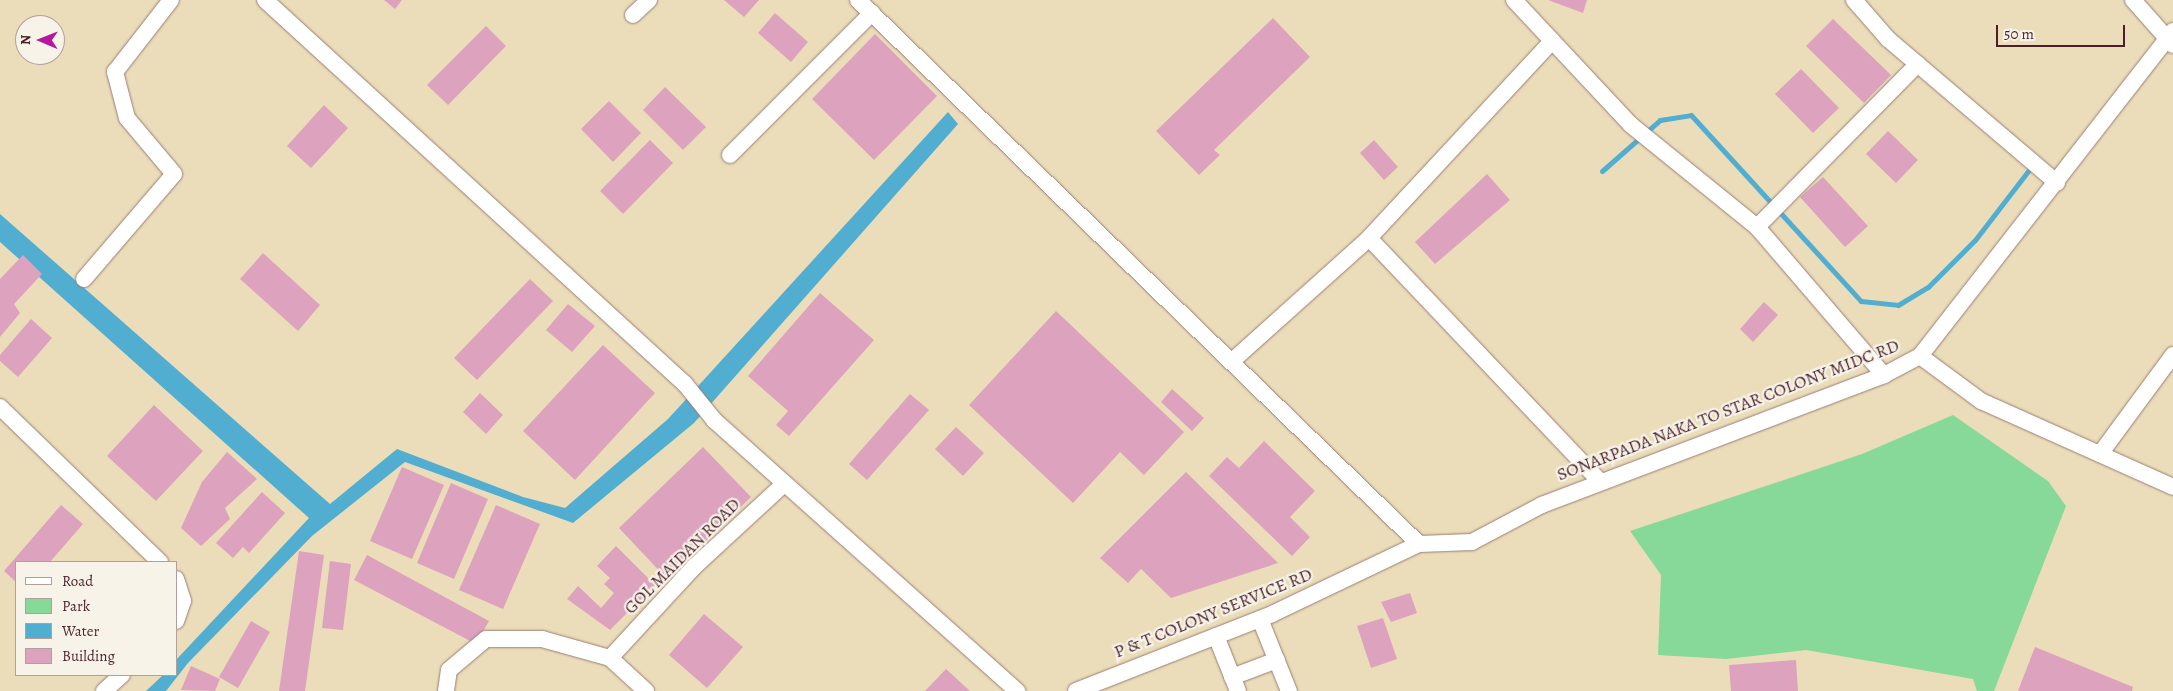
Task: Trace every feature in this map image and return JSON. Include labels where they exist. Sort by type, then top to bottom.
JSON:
[{"type":"street","points":[[84,279],[174,174],[127,118],[115,72],[170,0]]},
{"type":"street","points":[[265,0],[685,384],[714,420],[1017,691]]},
{"type":"street","points":[[633,15],[649,0]]},
{"type":"street","points":[[858,0],[1419,544]]},
{"type":"street","points":[[1514,0],[1636,130],[1757,227],[1884,375]]},
{"type":"street","points":[[1854,0],[1918,64],[2057,183]]},
{"type":"street","points":[[2133,0],[2171,38]]},
{"type":"street","points":[[730,155],[872,13]]},
{"type":"street","name":"SONARPADA NAKA TO STAR COLONY MIDC RD","points":[[1419,544],[1472,542],[1600,481],[1884,375],[1920,356],[2171,38]]},
{"type":"street","points":[[1231,362],[1369,238],[1552,41]]},
{"type":"street","points":[[1757,227],[1918,64]]},
{"type":"street","points":[[1369,238],[1600,481]]},
{"type":"street","points":[[2100,454],[2173,355]]},
{"type":"street","points":[[1920,356],[1981,401],[2173,487]]},
{"type":"street","points":[[0,407],[159,561]]},
{"type":"street","name":"GOL MAIDAN ROAD","points":[[610,658],[694,567],[784,484]]},
{"type":"street","name":"P & T COLONY SERVICE RD","points":[[1076,691],[1260,619],[1419,544]]},
{"type":"street","points":[[178,585],[183,601],[178,615]]},
{"type":"street","points":[[1260,619],[1289,691]]},
{"type":"street","points":[[1216,636],[1235,684],[1277,660]]},
{"type":"street","points":[[446,691],[449,670],[486,639],[542,638],[610,658],[646,691]]},
{"type":"street","points":[[104,691],[121,676]]},
{"type":"green space","points":[[1953,415],[2048,481],[2066,506],[1994,691],[1977,691],[1973,679],[1806,650],[1726,659],[1658,655],[1661,575],[1630,531],[1862,454]]},
{"type":"water","points":[[948,112],[958,124],[694,423],[573,523],[405,462],[312,536],[188,663],[178,676],[178,658],[309,518],[0,242],[0,214],[330,504],[397,449],[523,497],[565,508],[668,419]]},
{"type":"water","points":[[162,676],[178,676],[166,691],[146,691]]},
{"type":"building","points":[[384,0],[402,0],[395,9]]},
{"type":"building","points":[[724,0],[759,0],[744,17]]},
{"type":"building","points":[[1548,0],[1587,0],[1583,13]]},
{"type":"building","points":[[775,13],[808,42],[791,62],[758,33]]},
{"type":"building","points":[[1273,18],[1310,57],[1214,150],[1220,155],[1199,175],[1156,131]]},
{"type":"building","points":[[1833,19],[1891,75],[1864,103],[1806,46]]},
{"type":"building","points":[[486,26],[506,46],[448,105],[427,85]]},
{"type":"building","points":[[875,34],[937,96],[874,160],[812,99]]},
{"type":"building","points":[[1801,69],[1839,108],[1813,133],[1775,94]]},
{"type":"building","points":[[665,87],[706,127],[683,150],[643,110]]},
{"type":"building","points":[[609,101],[641,133],[613,162],[581,129]]},
{"type":"building","points":[[324,105],[348,128],[311,168],[287,146]]},
{"type":"building","points":[[1888,131],[1918,160],[1896,183],[1866,154]]},
{"type":"building","points":[[650,140],[673,163],[623,214],[600,191]]},
{"type":"building","points":[[1374,140],[1398,167],[1384,180],[1360,153]]},
{"type":"building","points":[[1487,174],[1510,200],[1435,264],[1415,242]]},
{"type":"building","points":[[1823,177],[1868,226],[1845,247],[1800,197]]},
{"type":"building","points":[[263,253],[320,305],[298,331],[240,279]]},
{"type":"building","points":[[23,255],[42,274],[14,304],[20,313],[0,337],[0,279]]},
{"type":"building","points":[[530,279],[553,301],[477,380],[454,358]]},
{"type":"building","points":[[820,293],[874,340],[789,436],[776,425],[788,411],[748,376]]},
{"type":"building","points":[[1764,302],[1778,315],[1753,342],[1740,329]]},
{"type":"building","points":[[568,304],[595,326],[572,352],[546,330]]},
{"type":"building","points":[[1056,311],[1184,432],[1144,475],[1120,452],[1073,503],[969,405]]},
{"type":"building","points":[[31,319],[52,338],[18,377],[0,361],[0,355]]},
{"type":"building","points":[[603,345],[655,393],[575,480],[523,431]]},
{"type":"building","points":[[1172,389],[1204,418],[1192,431],[1161,402]]},
{"type":"building","points":[[480,393],[503,415],[486,434],[463,412]]},
{"type":"building","points":[[910,394],[929,410],[867,480],[849,464]]},
{"type":"building","points":[[154,405],[203,451],[156,501],[107,456]]},
{"type":"building","points":[[956,427],[984,453],[963,476],[935,449]]},
{"type":"building","points":[[1264,441],[1315,491],[1290,517],[1310,537],[1292,556],[1209,476],[1227,457],[1239,468]]},
{"type":"building","points":[[703,447],[751,497],[667,579],[619,528]]},
{"type":"building","points":[[227,452],[257,479],[225,508],[230,519],[201,546],[181,528],[202,482]]},
{"type":"building","points":[[402,467],[444,485],[412,559],[370,541]]},
{"type":"building","points":[[1186,472],[1278,563],[1171,598],[1141,569],[1128,583],[1100,558]]},
{"type":"building","points":[[451,483],[488,499],[454,579],[417,563]]},
{"type":"building","points":[[262,492],[285,513],[249,553],[243,547],[233,558],[216,543]]},
{"type":"building","points":[[61,505],[83,524],[51,561],[15,561],[15,581],[4,571]]},
{"type":"building","points":[[496,505],[540,524],[503,609],[459,590]]},
{"type":"building","points":[[616,546],[655,585],[610,630],[567,599],[578,586],[601,608],[614,593],[604,584],[610,578],[597,566]]},
{"type":"building","points":[[299,551],[324,555],[305,691],[279,691]]},
{"type":"building","points":[[367,555],[489,621],[476,644],[354,580]]},
{"type":"building","points":[[330,561],[351,564],[343,630],[322,628]]},
{"type":"building","points":[[1410,593],[1417,613],[1391,622],[1381,602]]},
{"type":"building","points":[[704,614],[743,647],[707,688],[669,655]]},
{"type":"building","points":[[1383,618],[1397,659],[1371,668],[1357,626]]},
{"type":"building","points":[[251,621],[270,632],[238,688],[219,677]]},
{"type":"building","points":[[2035,647],[2133,687],[2132,691],[2018,691]]},
{"type":"building","points":[[1796,660],[1798,691],[1731,691],[1729,665]]},
{"type":"building","points":[[191,666],[220,679],[215,691],[181,690]]},
{"type":"building","points":[[946,669],[970,691],[925,691]]},
{"type":"waterway","points":[[1602,171],[1660,120],[1691,115],[1861,301],[1898,305],[1928,287],[1975,240],[2029,170]]}]
